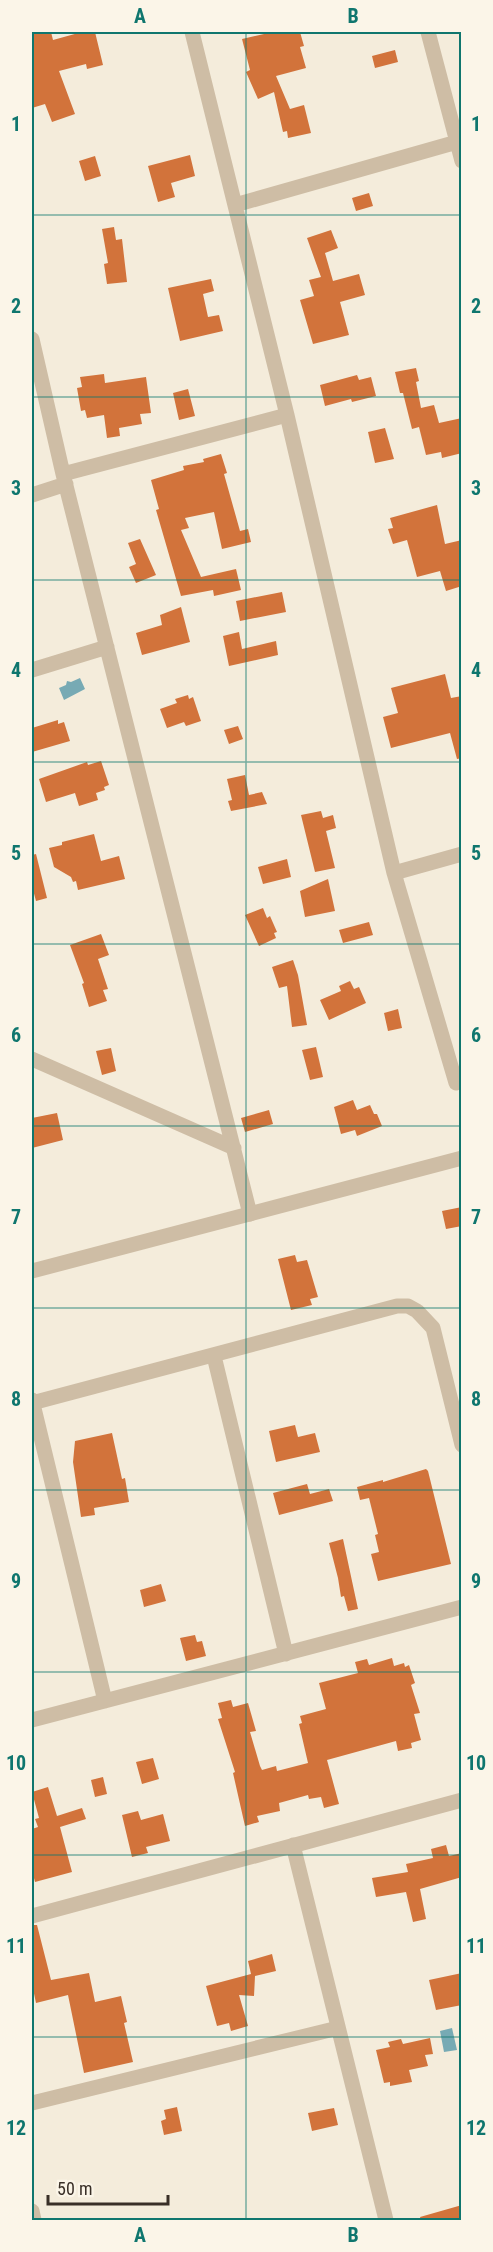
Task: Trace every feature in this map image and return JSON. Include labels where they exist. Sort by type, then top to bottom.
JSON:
[{"type":"street","points":[[192,32],[287,415],[394,873],[456,1083]]},
{"type":"street","points":[[428,32],[462,161]]},
{"type":"street","points":[[235,206],[457,142]]},
{"type":"street","points":[[32,339],[64,479],[250,1214]]},
{"type":"street","points":[[32,495],[64,479],[287,415]]},
{"type":"street","points":[[32,670],[107,647]]},
{"type":"street","points":[[394,873],[462,855]]},
{"type":"street","points":[[32,1059],[234,1148]]},
{"type":"street","points":[[32,1271],[462,1158]]},
{"type":"street","points":[[105,1701],[32,1402],[214,1356],[397,1306],[408,1306],[426,1318],[433,1328],[462,1445]]},
{"type":"street","points":[[214,1356],[286,1654]]},
{"type":"street","points":[[32,1720],[462,1607]]},
{"type":"street","points":[[32,1916],[462,1800]]},
{"type":"street","points":[[293,1845],[386,2220]]},
{"type":"street","points":[[32,2103],[338,2028]]},
{"type":"street","points":[[32,2211],[34,2220]]},
{"type":"water","points":[[80,678],[85,689],[64,700],[59,688],[66,685],[67,681],[71,682]]},
{"type":"water","points":[[452,2028],[457,2050],[444,2052],[440,2031]]},
{"type":"building","points":[[32,32],[51,32],[53,40],[82,32],[95,32],[103,65],[87,69],[86,64],[59,71],[75,114],[52,122],[45,104],[32,108]]},
{"type":"building","points":[[273,32],[300,32],[304,46],[300,47],[306,68],[276,76],[290,109],[304,105],[311,133],[288,138],[287,131],[283,132],[274,92],[258,99],[246,72],[250,70],[242,39]]},
{"type":"building","points":[[395,50],[398,62],[375,68],[372,56]]},
{"type":"building","points":[[190,155],[195,176],[171,183],[175,197],[158,202],[148,166]]},
{"type":"building","points":[[95,156],[101,176],[85,181],[79,161]]},
{"type":"building","points":[[369,193],[373,206],[356,211],[352,198]]},
{"type":"building","points":[[114,227],[116,240],[122,239],[127,282],[107,284],[104,264],[108,263],[102,229]]},
{"type":"building","points":[[331,230],[338,248],[325,253],[333,281],[359,274],[365,295],[340,302],[349,335],[313,344],[300,300],[314,296],[309,280],[321,277],[307,238]]},
{"type":"building","points":[[211,279],[214,291],[203,294],[208,317],[219,315],[223,331],[180,341],[168,288]]},
{"type":"building","points":[[416,368],[421,408],[434,405],[439,423],[462,418],[462,453],[442,458],[441,452],[426,455],[419,427],[412,429],[395,372]]},
{"type":"building","points":[[104,374],[105,383],[146,377],[151,413],[140,414],[142,424],[119,428],[120,436],[107,438],[104,415],[87,418],[85,410],[81,411],[77,388],[82,387],[80,377]]},
{"type":"building","points":[[357,375],[359,380],[371,377],[376,396],[352,402],[351,399],[325,406],[320,385]]},
{"type":"building","points":[[188,389],[195,416],[179,420],[173,393]]},
{"type":"building","points":[[385,428],[394,459],[375,463],[368,432]]},
{"type":"building","points":[[221,454],[227,473],[224,474],[240,531],[248,529],[251,542],[222,549],[214,512],[185,518],[189,528],[181,530],[201,577],[236,569],[241,590],[214,596],[213,590],[181,596],[156,510],[159,509],[151,480],[184,470],[183,466],[204,462],[203,459]]},
{"type":"building","points":[[437,505],[445,544],[462,540],[462,586],[446,591],[440,571],[417,577],[407,540],[393,544],[388,529],[393,528],[390,518]]},
{"type":"building","points":[[140,539],[156,575],[136,583],[129,567],[136,564],[128,543]]},
{"type":"building","points":[[282,592],[286,612],[240,621],[236,601]]},
{"type":"building","points":[[181,607],[190,642],[142,655],[136,633],[162,625],[160,615]]},
{"type":"building","points":[[239,632],[242,649],[276,641],[278,655],[229,666],[223,636]]},
{"type":"building","points":[[445,674],[451,698],[462,696],[462,758],[457,759],[450,733],[391,748],[383,717],[398,713],[391,688]]},
{"type":"building","points":[[188,695],[189,699],[193,697],[201,721],[186,726],[184,722],[167,728],[160,709],[177,703],[175,699]]},
{"type":"building","points":[[58,720],[58,724],[64,722],[70,741],[32,752],[32,728]]},
{"type":"building","points":[[238,726],[243,739],[229,744],[224,730]]},
{"type":"building","points":[[101,761],[109,785],[104,787],[105,790],[96,793],[98,800],[79,806],[75,793],[46,802],[39,779],[87,762],[88,765]]},
{"type":"building","points":[[245,775],[249,795],[262,792],[267,804],[231,811],[228,801],[232,800],[227,779]]},
{"type":"building","points":[[321,811],[323,818],[333,815],[336,828],[326,831],[335,868],[315,872],[301,815]]},
{"type":"building","points":[[94,834],[101,861],[119,856],[125,879],[78,890],[76,881],[73,882],[71,877],[54,867],[49,848],[62,845],[62,842]]},
{"type":"building","points":[[36,854],[47,898],[36,901],[32,886],[32,855]]},
{"type":"building","points":[[287,859],[291,877],[263,884],[258,867]]},
{"type":"building","points":[[328,879],[335,911],[305,917],[300,891]]},
{"type":"building","points":[[263,908],[267,918],[270,916],[277,932],[274,933],[276,938],[259,946],[245,915]]},
{"type":"building","points":[[369,922],[373,935],[343,943],[339,930]]},
{"type":"building","points":[[101,934],[109,955],[98,959],[108,989],[103,990],[107,1001],[89,1007],[82,984],[84,983],[70,945]]},
{"type":"building","points":[[293,960],[307,1025],[292,1027],[287,986],[279,988],[272,967]]},
{"type":"building","points":[[350,981],[354,989],[359,987],[366,1003],[329,1020],[320,1000],[341,991],[339,986]]},
{"type":"building","points":[[398,1009],[402,1028],[388,1031],[384,1013]]},
{"type":"building","points":[[316,1047],[323,1077],[310,1080],[302,1050]]},
{"type":"building","points":[[111,1048],[116,1071],[102,1075],[96,1051]]},
{"type":"building","points":[[353,1100],[357,1110],[370,1105],[382,1126],[357,1136],[355,1130],[341,1134],[334,1107]]},
{"type":"building","points":[[269,1110],[273,1124],[245,1132],[241,1118]]},
{"type":"building","points":[[57,1113],[63,1140],[32,1148],[32,1118]]},
{"type":"building","points":[[462,1207],[462,1226],[446,1229],[442,1211]]},
{"type":"building","points":[[295,1255],[297,1262],[307,1260],[318,1297],[310,1299],[312,1305],[291,1310],[278,1259]]},
{"type":"building","points":[[295,1425],[298,1437],[315,1433],[320,1452],[276,1462],[269,1431]]},
{"type":"building","points":[[112,1433],[122,1479],[125,1478],[129,1502],[94,1508],[95,1515],[81,1517],[73,1462],[75,1441]]},
{"type":"building","points":[[426,1469],[451,1564],[378,1581],[371,1554],[379,1552],[375,1535],[378,1534],[369,1498],[360,1500],[357,1487]]},
{"type":"building","points":[[307,1484],[310,1494],[329,1489],[333,1501],[279,1515],[273,1493]]},
{"type":"building","points":[[343,1539],[358,1609],[348,1611],[344,1596],[341,1597],[329,1543]]},
{"type":"building","points":[[161,1584],[166,1601],[144,1607],[140,1590]]},
{"type":"building","points":[[195,1635],[197,1642],[202,1641],[206,1656],[186,1661],[180,1638]]},
{"type":"building","points":[[392,1658],[394,1666],[404,1663],[405,1667],[409,1665],[415,1683],[411,1685],[420,1713],[414,1714],[421,1740],[411,1743],[412,1748],[398,1751],[396,1741],[327,1760],[339,1804],[324,1808],[321,1797],[309,1799],[308,1795],[279,1803],[280,1811],[257,1816],[259,1822],[245,1826],[233,1773],[235,1772],[218,1719],[222,1718],[218,1703],[231,1700],[233,1707],[248,1703],[256,1731],[250,1732],[262,1770],[276,1766],[277,1771],[308,1763],[299,1724],[302,1723],[300,1716],[326,1709],[319,1683],[358,1673],[355,1662],[367,1659],[369,1665]]},
{"type":"building","points":[[153,1758],[159,1779],[142,1784],[136,1762]]},
{"type":"building","points":[[103,1777],[107,1794],[95,1797],[91,1780]]},
{"type":"building","points":[[48,1787],[57,1816],[82,1808],[86,1819],[60,1827],[72,1872],[35,1882],[32,1870],[32,1829],[38,1827],[35,1819],[39,1818],[32,1792]]},
{"type":"building","points":[[138,1811],[141,1820],[163,1814],[170,1841],[146,1847],[148,1853],[132,1857],[122,1815]]},
{"type":"building","points":[[446,1845],[449,1856],[462,1853],[462,1877],[420,1889],[426,1919],[413,1922],[406,1892],[376,1897],[372,1878],[408,1872],[406,1864],[433,1858],[431,1849]]},
{"type":"building","points":[[32,1925],[37,1925],[51,1980],[89,1973],[95,2002],[121,1996],[127,2022],[124,2023],[133,2062],[84,2073],[68,1995],[36,2003],[32,1984]]},
{"type":"building","points":[[272,1954],[276,1971],[255,1976],[254,1996],[239,1995],[248,2026],[231,2031],[229,2023],[217,2026],[206,1986],[251,1974],[248,1961]]},
{"type":"building","points":[[462,1973],[462,2005],[436,2010],[429,1980]]},
{"type":"building","points":[[430,2038],[433,2054],[425,2055],[428,2066],[409,2070],[412,2082],[390,2086],[390,2082],[384,2083],[376,2050],[390,2047],[388,2042],[401,2039],[403,2044]]},
{"type":"building","points":[[177,2107],[182,2131],[164,2135],[161,2121],[166,2119],[164,2110]]},
{"type":"building","points":[[334,2108],[338,2125],[312,2131],[308,2113]]},
{"type":"building","points":[[462,2205],[462,2220],[421,2220],[420,2217]]}]
